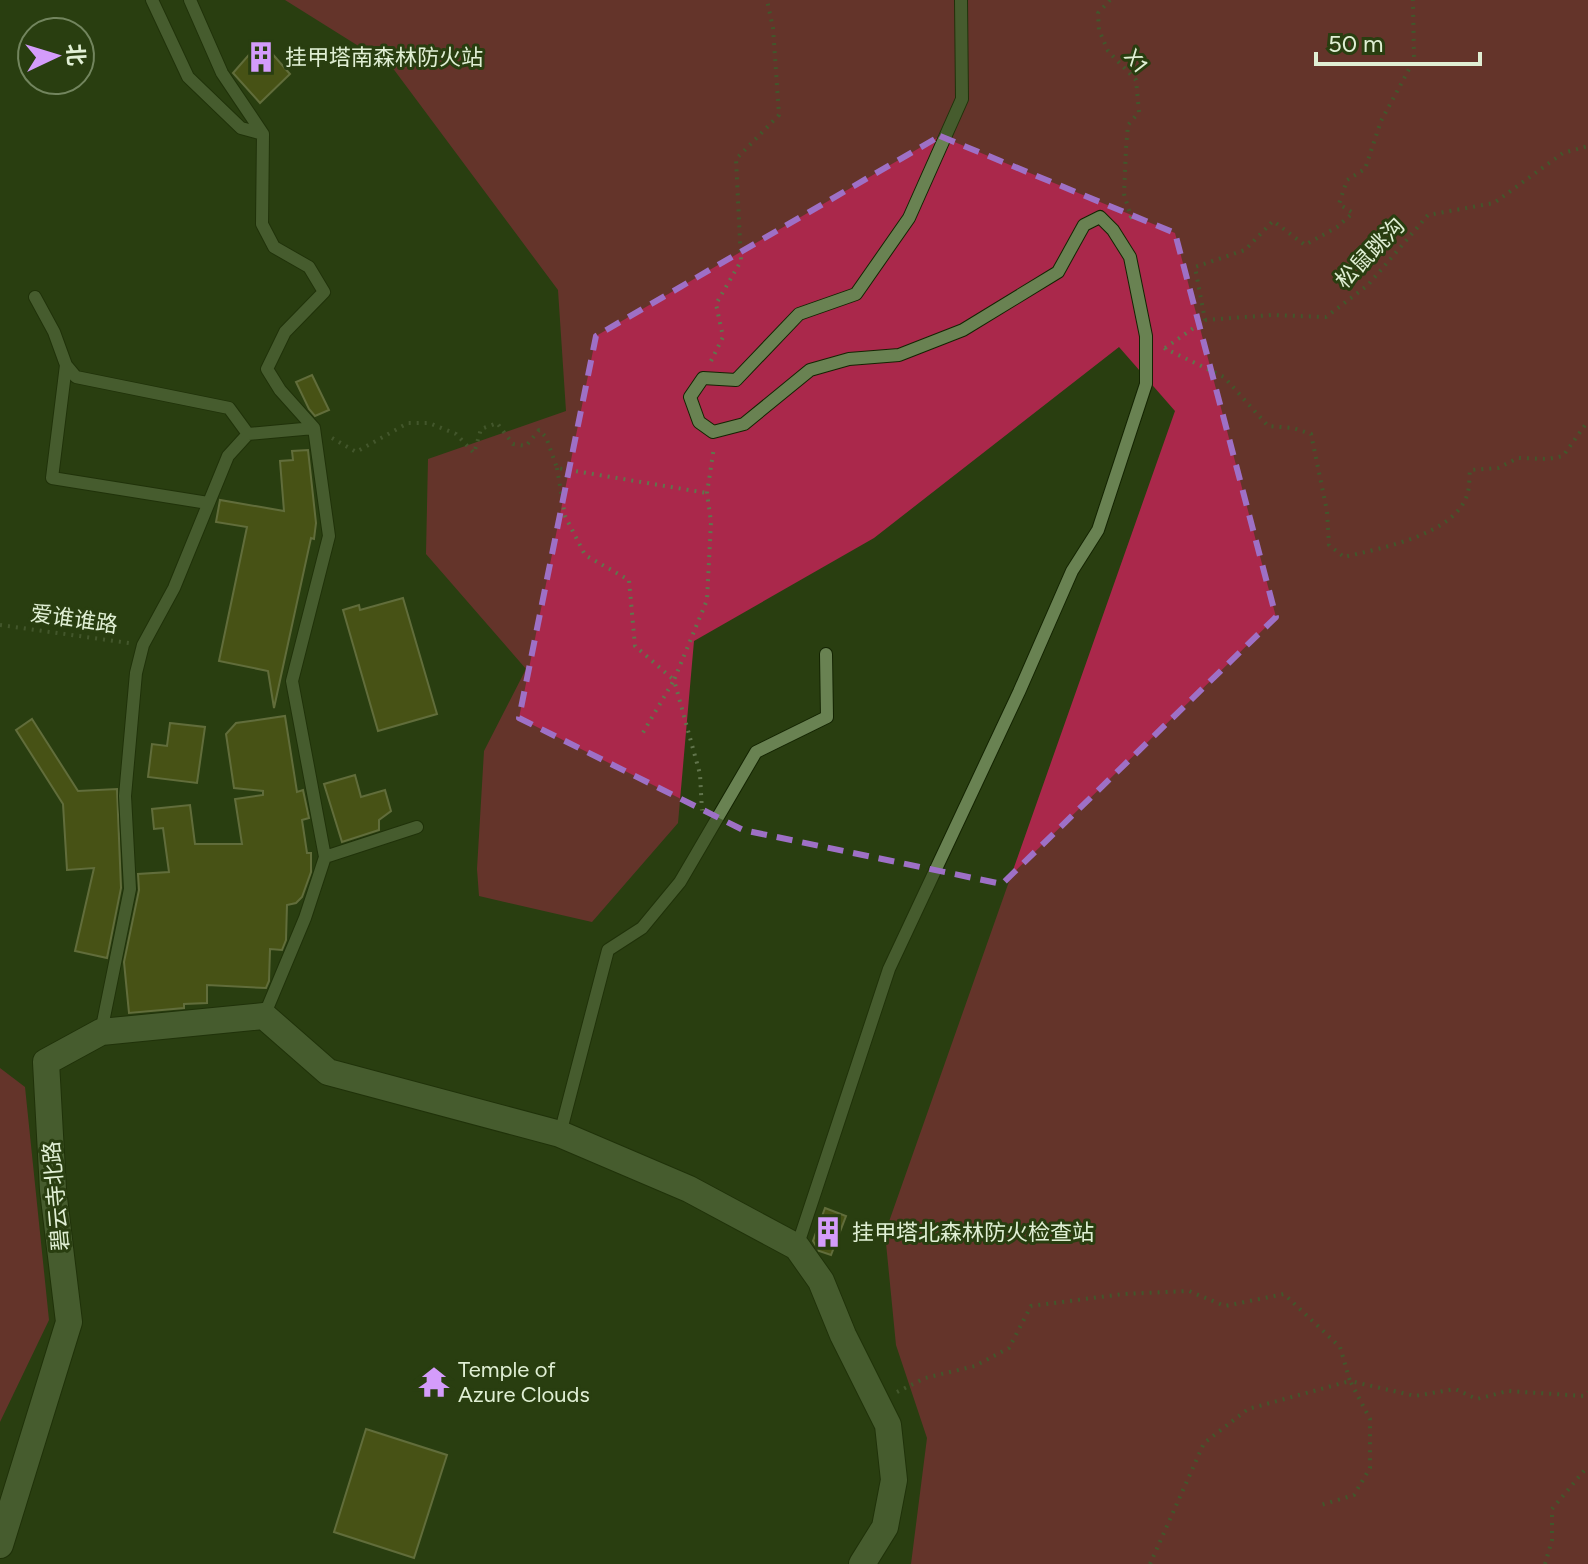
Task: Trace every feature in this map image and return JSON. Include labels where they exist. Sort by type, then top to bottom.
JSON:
[{"type":"street","points":[[264,1016],[328,1072],[560,1134],[689,1189],[797,1247],[821,1281],[843,1335],[888,1425],[894,1480],[885,1527],[862,1564]]},
{"type":"street","name":"碧云寺北路","points":[[0,1545],[69,1322],[53,1190],[46,1062],[101,1032],[264,1016]]},
{"type":"lane","points":[[152,0],[188,77],[241,128],[263,134]]},
{"type":"lane","points":[[190,0],[222,73],[263,134],[262,224],[274,247],[309,267],[324,292],[285,332],[267,369],[280,390],[314,428],[329,536],[292,681],[325,857],[305,918],[264,1016]]},
{"type":"lane","points":[[797,1247],[889,969],[1072,571],[1098,530],[1146,384],[1146,336],[1130,257],[1113,230],[1100,217],[1084,225],[1058,272],[963,330],[899,355],[849,359],[810,370],[744,424],[713,432],[699,422],[690,397],[703,378],[736,380],[799,314],[856,294],[909,218],[962,99],[961,0]]},
{"type":"lane","points":[[35,297],[54,332],[66,365],[76,377],[229,408],[248,434]]},
{"type":"lane","points":[[66,365],[52,478],[208,503]]},
{"type":"lane","points":[[101,1032],[130,889],[125,796],[135,686],[143,645],[174,588],[228,456],[248,434],[314,428]]},
{"type":"lane","points":[[560,1134],[608,950],[642,928],[680,882],[756,752],[827,717],[826,654]]},
{"type":"lane","points":[[325,857],[417,827]]},
{"type":"path","points":[[703,378],[723,337],[716,304],[741,261],[736,159],[779,115],[773,28],[767,0]]},
{"type":"path","name":"X1","points":[[1110,0],[1098,13],[1099,30],[1108,51],[1136,80],[1139,112],[1128,125],[1126,148],[1124,194],[1131,217],[1113,230]]},
{"type":"path","points":[[1144,362],[1205,320],[1195,267],[1245,250],[1273,221],[1305,245],[1337,227],[1353,213],[1339,204],[1347,180],[1365,169],[1381,121],[1414,60],[1413,0]]},
{"type":"path","name":"松鼠跳沟","points":[[1205,320],[1272,315],[1326,317],[1368,285],[1428,215],[1494,203],[1563,153],[1588,146]]},
{"type":"path","points":[[1164,348],[1224,377],[1268,426],[1293,428],[1311,434],[1327,511],[1329,545],[1344,557],[1400,543],[1448,522],[1467,496],[1470,470],[1498,468],[1518,458],[1563,456],[1588,421]]},
{"type":"path","points":[[314,428],[356,452],[408,423],[429,423],[456,434],[474,453],[481,429],[497,423],[513,444],[526,446],[539,430],[546,437],[557,468],[565,516],[585,555],[629,580],[635,646],[674,680],[700,774],[703,839]]},
{"type":"path","points":[[641,736],[674,680],[707,600],[711,522],[707,493],[714,454],[713,432]]},
{"type":"path","points":[[557,468],[707,493]]},
{"type":"path","name":"爱谁谁路","points":[[0,625],[143,645]]},
{"type":"path","points":[[878,1402],[925,1378],[975,1366],[1009,1348],[1031,1306],[1136,1293],[1189,1291],[1225,1306],[1284,1294],[1340,1347],[1350,1381],[1370,1419],[1370,1468],[1354,1495],[1321,1505]]},
{"type":"path","points":[[1150,1564],[1204,1443],[1248,1409],[1350,1381],[1415,1396],[1455,1389],[1477,1399],[1508,1391],[1584,1396],[1588,1392]]},
{"type":"path","points":[[1545,1564],[1552,1540],[1552,1509],[1588,1466]]},
{"type":"highlighted area","points":[[940,136],[1175,233],[1276,617],[1002,884],[743,830],[519,718],[596,336]]},
{"type":"shaded area","points":[[285,0],[1588,0],[1588,1564],[911,1564],[927,1438],[896,1345],[885,1233],[1175,411],[1119,347],[874,538],[694,641],[678,823],[592,922],[479,896],[477,869],[484,751],[526,669],[426,554],[428,459],[566,411],[558,290],[392,67]]},
{"type":"shaded area","points":[[0,1068],[25,1087],[49,1320],[0,1422]]},
{"type":"building","name":"挂甲塔南森林防火站","points":[[261,41],[290,74],[260,103],[233,73]]},
{"type":"building","points":[[312,375],[329,410],[315,416],[296,382]]},
{"type":"building","points":[[308,450],[316,523],[314,539],[311,538],[274,708],[268,671],[219,661],[247,527],[216,522],[220,500],[284,511],[280,461],[293,460],[292,451]]},
{"type":"building","points":[[403,598],[437,714],[378,731],[343,610],[359,605],[360,610]]},
{"type":"building","points":[[285,716],[297,792],[303,790],[309,818],[302,820],[307,853],[311,853],[311,872],[302,897],[296,903],[287,905],[286,940],[282,950],[270,949],[266,988],[207,985],[207,1003],[129,1013],[124,962],[139,890],[138,874],[169,872],[163,828],[154,829],[152,809],[190,805],[195,844],[242,844],[235,799],[263,795],[263,791],[234,788],[226,734],[236,723]]},
{"type":"building","points":[[32,719],[78,791],[117,789],[121,888],[107,958],[75,951],[94,868],[67,870],[63,804],[16,730]]},
{"type":"building","points":[[170,723],[205,727],[197,783],[148,777],[152,744],[167,746]]},
{"type":"building","points":[[355,775],[361,797],[385,790],[391,811],[379,820],[379,830],[342,842],[324,784]]},
{"type":"building","name":"挂甲塔北森林防火检查站","points":[[825,1208],[846,1216],[831,1255],[819,1251],[813,1241]]},
{"type":"building","points":[[366,1429],[447,1455],[414,1558],[334,1532]]},
{"type":"place","name":"挂甲塔南森林防火站","points":[[261,57]]},
{"type":"place","name":"挂甲塔北森林防火检查站","points":[[828,1232]]},
{"type":"place","name":"Temple of Azure Clouds","points":[[434,1382]]}]
